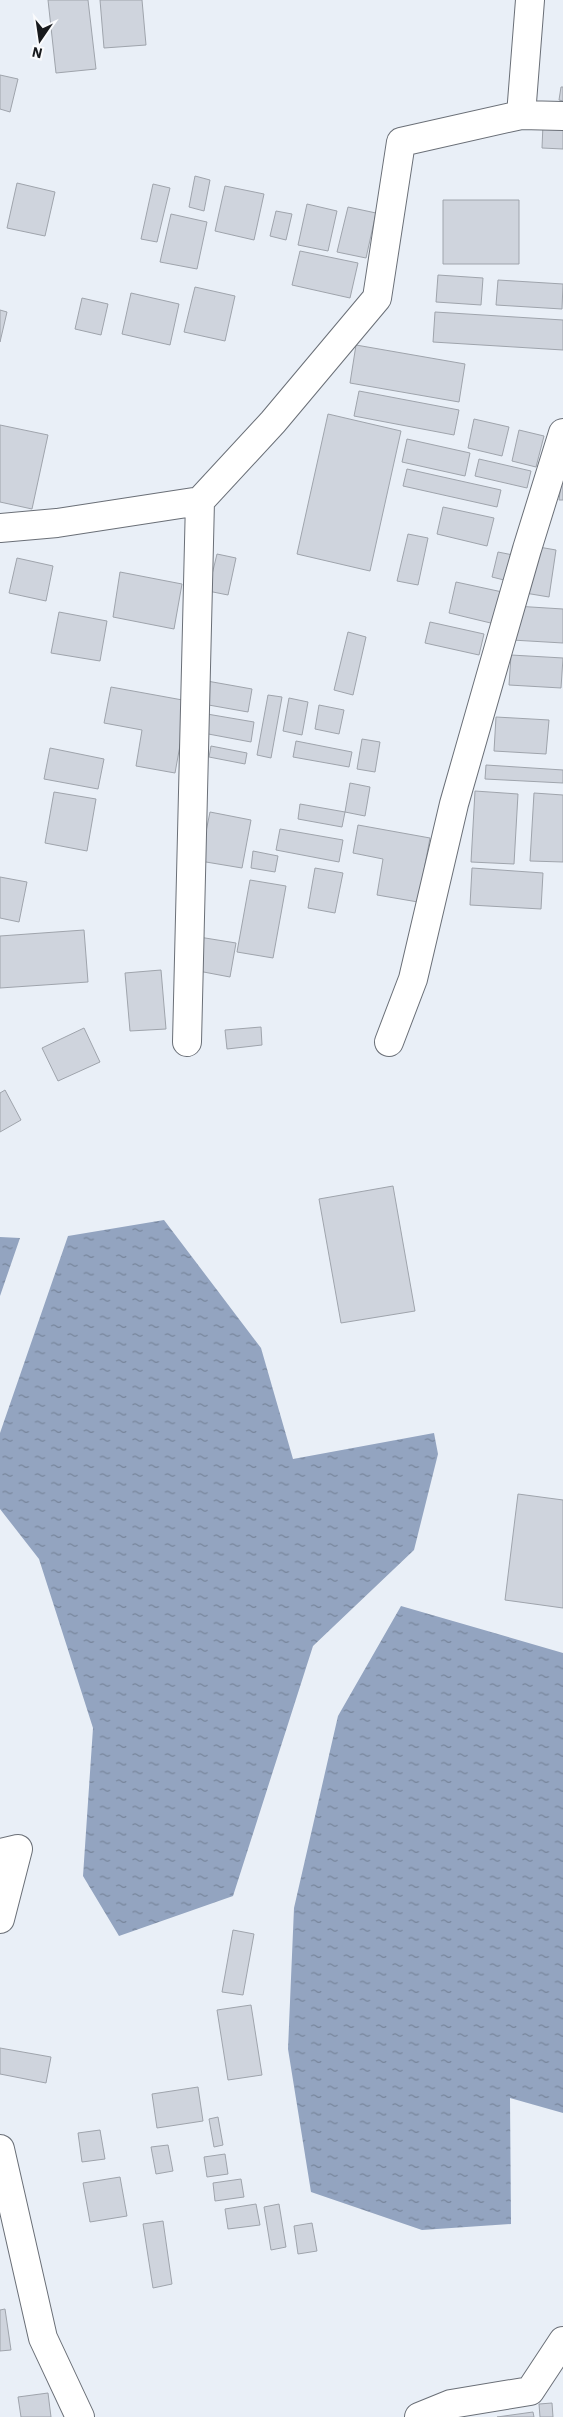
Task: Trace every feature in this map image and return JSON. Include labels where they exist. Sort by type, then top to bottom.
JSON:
[{"type":"street","points":[[521,114],[530,0]]},
{"type":"street","points":[[0,528],[57,523],[200,500],[273,422],[377,298],[401,142],[521,114],[563,116]]},
{"type":"street","points":[[390,1042],[413,979],[454,804],[527,549],[563,433]]},
{"type":"street","points":[[187,1042],[200,500]]},
{"type":"street","points":[[0,1853],[18,1849],[0,1919]]},
{"type":"street","points":[[0,2149],[42,2338],[80,2417]]},
{"type":"street","points":[[419,2417],[451,2404],[530,2391],[563,2341]]},
{"type":"water","points":[[164,1220],[261,1348],[293,1459],[434,1433],[438,1454],[414,1550],[313,1646],[233,1896],[119,1936],[83,1876],[93,1728],[39,1559],[0,1509],[0,1433],[68,1236]]},
{"type":"water","points":[[0,1237],[20,1238],[0,1296]]},
{"type":"water","points":[[401,1606],[563,1653],[563,2113],[510,2098],[511,2224],[422,2230],[311,2192],[288,2049],[294,1908],[338,1716]]},
{"type":"building","points":[[48,0],[88,0],[96,69],[56,73]]},
{"type":"building","points":[[100,0],[142,0],[146,45],[104,48]]},
{"type":"building","points":[[0,75],[18,79],[10,112],[0,109]]},
{"type":"building","points":[[561,87],[563,87],[563,101],[559,100]]},
{"type":"building","points":[[543,124],[563,124],[563,149],[542,148]]},
{"type":"building","points":[[195,176],[210,180],[204,211],[189,207]]},
{"type":"building","points":[[17,183],[55,192],[45,236],[7,228]]},
{"type":"building","points":[[153,184],[170,188],[157,242],[141,239]]},
{"type":"building","points":[[225,186],[264,194],[254,240],[215,231]]},
{"type":"building","points":[[443,200],[519,200],[519,264],[443,264]]},
{"type":"building","points":[[307,204],[337,211],[328,251],[298,245]]},
{"type":"building","points":[[348,207],[376,213],[366,258],[337,252]]},
{"type":"building","points":[[276,211],[292,214],[286,240],[270,236]]},
{"type":"building","points":[[171,214],[207,222],[197,269],[160,262]]},
{"type":"building","points":[[300,251],[358,263],[350,298],[292,285]]},
{"type":"building","points":[[438,275],[483,278],[481,305],[436,302]]},
{"type":"building","points":[[498,280],[563,284],[562,309],[496,305]]},
{"type":"building","points":[[195,287],[235,296],[225,341],[184,332]]},
{"type":"building","points":[[131,293],[179,304],[170,345],[122,334]]},
{"type":"building","points":[[82,298],[108,304],[101,335],[75,329]]},
{"type":"building","points":[[0,310],[7,312],[0,342]]},
{"type":"building","points":[[435,312],[563,320],[563,350],[433,342]]},
{"type":"building","points":[[356,345],[465,364],[459,402],[350,383]]},
{"type":"building","points":[[359,391],[459,410],[454,435],[354,416]]},
{"type":"building","points":[[328,414],[401,431],[370,571],[297,554]]},
{"type":"building","points":[[474,419],[509,427],[502,456],[468,448]]},
{"type":"building","points":[[0,425],[48,435],[32,509],[0,502]]},
{"type":"building","points":[[519,430],[544,436],[536,467],[512,461]]},
{"type":"building","points":[[407,439],[470,453],[465,476],[402,462]]},
{"type":"building","points":[[479,459],[531,471],[527,488],[475,476]]},
{"type":"building","points":[[407,469],[501,490],[497,507],[403,486]]},
{"type":"building","points":[[563,470],[563,500],[559,500]]},
{"type":"building","points":[[443,507],[494,518],[487,546],[437,534]]},
{"type":"building","points":[[408,534],[428,538],[418,585],[397,581]]},
{"type":"building","points":[[533,546],[556,550],[549,597],[525,593]]},
{"type":"building","points":[[498,552],[513,555],[508,581],[492,577]]},
{"type":"building","points":[[217,554],[236,558],[228,595],[208,591]]},
{"type":"building","points":[[17,558],[53,566],[46,601],[9,593]]},
{"type":"building","points":[[120,572],[182,584],[174,629],[113,617]]},
{"type":"building","points":[[456,582],[507,593],[499,625],[449,613]]},
{"type":"building","points":[[515,606],[563,609],[563,643],[512,640]]},
{"type":"building","points":[[59,612],[107,621],[100,661],[51,653]]},
{"type":"building","points":[[430,622],[484,634],[479,655],[425,643]]},
{"type":"building","points":[[348,632],[366,637],[353,695],[334,690]]},
{"type":"building","points":[[511,655],[563,658],[561,688],[509,685]]},
{"type":"building","points":[[207,681],[252,689],[248,712],[203,704]]},
{"type":"building","points":[[111,687],[188,701],[175,773],[136,766],[142,730],[104,723]]},
{"type":"building","points":[[268,695],[282,697],[271,758],[257,755]]},
{"type":"building","points":[[289,698],[308,702],[302,735],[283,731]]},
{"type":"building","points":[[319,705],[344,710],[339,734],[315,729]]},
{"type":"building","points":[[207,714],[254,722],[251,742],[203,733]]},
{"type":"building","points":[[496,717],[549,720],[546,754],[494,751]]},
{"type":"building","points":[[362,739],[380,742],[375,772],[357,769]]},
{"type":"building","points":[[296,741],[352,752],[349,767],[293,757]]},
{"type":"building","points":[[211,746],[247,753],[245,764],[209,757]]},
{"type":"building","points":[[50,748],[104,759],[98,789],[44,779]]},
{"type":"building","points":[[486,765],[563,770],[563,783],[485,779]]},
{"type":"building","points":[[350,783],[370,787],[365,816],[345,812]]},
{"type":"building","points":[[475,791],[518,794],[514,864],[471,862]]},
{"type":"building","points":[[54,792],[96,799],[87,851],[45,843]]},
{"type":"building","points":[[534,793],[563,795],[563,862],[530,861]]},
{"type":"building","points":[[300,804],[345,812],[342,827],[298,819]]},
{"type":"building","points":[[210,812],[251,820],[242,868],[200,861]]},
{"type":"building","points":[[358,825],[430,838],[418,902],[377,895],[383,859],[353,853]]},
{"type":"building","points":[[280,829],[343,840],[339,862],[276,850]]},
{"type":"building","points":[[253,851],[278,856],[275,872],[251,868]]},
{"type":"building","points":[[315,868],[343,873],[335,913],[308,908]]},
{"type":"building","points":[[472,868],[543,873],[541,909],[470,905]]},
{"type":"building","points":[[0,877],[27,882],[19,922],[0,918]]},
{"type":"building","points":[[250,880],[286,886],[273,958],[237,952]]},
{"type":"building","points":[[84,930],[88,982],[0,988],[0,936]]},
{"type":"building","points":[[199,937],[236,943],[230,977],[193,970]]},
{"type":"building","points":[[161,970],[166,1029],[130,1031],[125,973]]},
{"type":"building","points":[[261,1027],[262,1045],[227,1049],[225,1030]]},
{"type":"building","points":[[84,1028],[100,1062],[58,1081],[42,1048]]},
{"type":"building","points":[[5,1090],[21,1120],[0,1132],[0,1093]]},
{"type":"building","points":[[393,1186],[415,1311],[341,1323],[319,1199]]},
{"type":"building","points":[[518,1494],[563,1500],[563,1608],[505,1600]]},
{"type":"building","points":[[233,1930],[254,1934],[243,1995],[222,1992]]},
{"type":"building","points":[[251,2005],[262,2075],[228,2080],[217,2010]]},
{"type":"building","points":[[0,2048],[51,2057],[46,2083],[0,2074]]},
{"type":"building","points":[[198,2087],[203,2121],[157,2128],[152,2094]]},
{"type":"building","points":[[218,2117],[223,2145],[214,2147],[209,2119]]},
{"type":"building","points":[[100,2130],[105,2159],[82,2162],[78,2133]]},
{"type":"building","points":[[168,2145],[173,2171],[156,2174],[151,2147]]},
{"type":"building","points":[[225,2154],[228,2174],[207,2177],[204,2157]]},
{"type":"building","points":[[120,2177],[127,2216],[90,2222],[83,2183]]},
{"type":"building","points":[[241,2179],[244,2197],[215,2201],[213,2183]]},
{"type":"building","points":[[256,2204],[260,2225],[228,2229],[225,2209]]},
{"type":"building","points":[[279,2204],[286,2247],[271,2250],[264,2207]]},
{"type":"building","points":[[163,2221],[172,2284],[153,2288],[143,2224]]},
{"type":"building","points":[[312,2223],[317,2251],[298,2254],[294,2226]]},
{"type":"building","points":[[5,2309],[11,2350],[0,2351],[0,2310]]},
{"type":"building","points":[[48,2393],[51,2417],[21,2417],[18,2397]]},
{"type":"building","points":[[552,2403],[553,2417],[540,2417],[539,2404]]},
{"type":"building","points":[[533,2412],[534,2417],[497,2417]]}]
